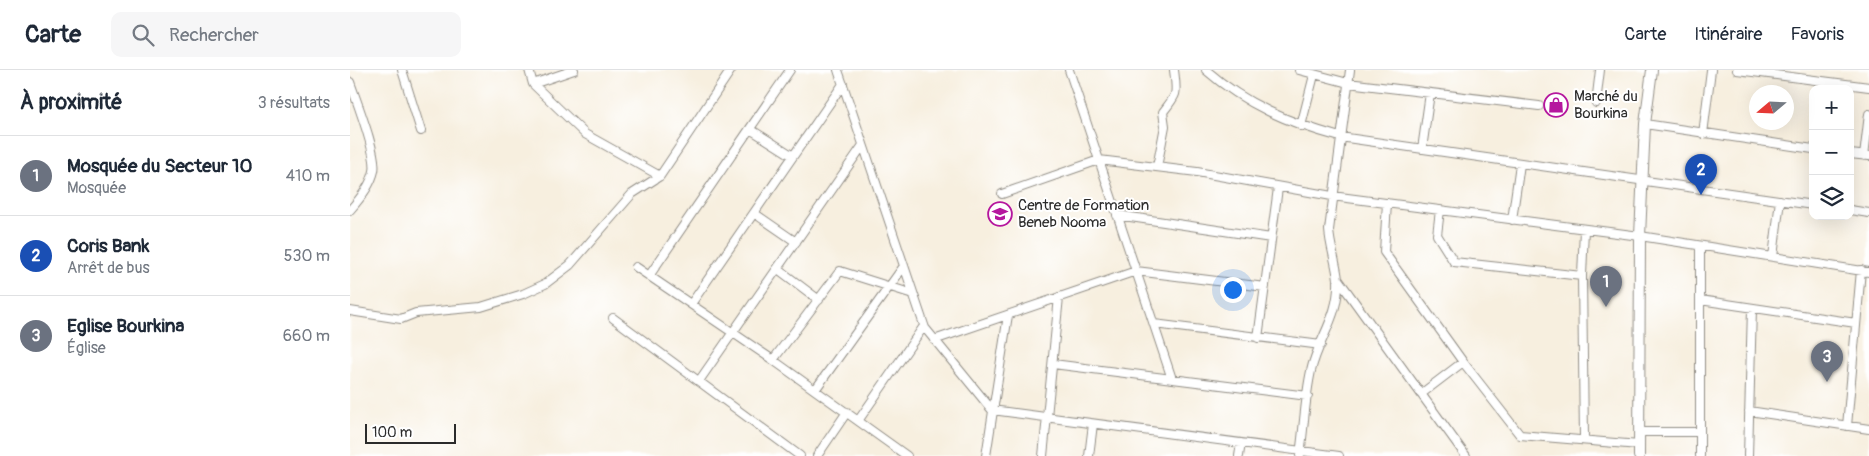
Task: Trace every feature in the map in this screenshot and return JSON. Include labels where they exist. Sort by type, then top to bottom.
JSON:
[{"type":"main road","points":[[1639,456],[1640,236],[1645,124],[1652,70]]},
{"type":"street","points":[[402,70],[421,130]]},
{"type":"street","points":[[528,70],[533,84],[585,134],[660,176]]},
{"type":"street","points":[[533,84],[574,70]]},
{"type":"street","points":[[350,311],[401,319],[416,314],[481,307],[523,294],[545,284],[570,266],[632,194],[660,176],[731,70]]},
{"type":"street","points":[[649,276],[790,70]]},
{"type":"street","points":[[838,70],[924,326],[992,410],[1241,443],[1300,453],[1339,456]]},
{"type":"street","points":[[1069,70],[1172,379]]},
{"type":"street","points":[[1157,167],[1165,126],[1163,112],[1175,96],[1174,70]]},
{"type":"street","points":[[1206,70],[1226,88],[1268,113],[1301,126],[1340,137],[1809,204]]},
{"type":"street","points":[[1300,453],[1311,371],[1330,327],[1338,279],[1329,239],[1332,196],[1350,70]]},
{"type":"street","points":[[1596,103],[1600,70]]},
{"type":"street","points":[[1703,134],[1711,70]]},
{"type":"street","points":[[1737,70],[1782,72],[1869,87]]},
{"type":"street","points":[[1301,71],[1348,83],[1539,106]]},
{"type":"street","points":[[1301,126],[1314,75]]},
{"type":"street","points":[[350,82],[373,150],[374,171],[360,199],[350,210]]},
{"type":"street","points":[[691,304],[843,84]]},
{"type":"street","points":[[1422,149],[1430,93]]},
{"type":"street","points":[[1866,156],[1869,114]]},
{"type":"street","points":[[1645,124],[1809,148]]},
{"type":"street","points":[[750,129],[793,156]]},
{"type":"street","points":[[699,382],[863,145]]},
{"type":"street","points":[[1002,194],[1099,160],[1197,172],[1278,188],[1332,196],[1640,236],[1865,271],[1856,323],[1847,426]]},
{"type":"street","points":[[1512,220],[1520,164]]},
{"type":"street","points":[[1258,338],[1278,188]]},
{"type":"street","points":[[1773,257],[1780,200]]},
{"type":"street","points":[[1387,203],[1384,252],[1463,362],[1520,435],[1639,445]]},
{"type":"street","points":[[1440,210],[1437,235],[1454,262],[1582,276]]},
{"type":"street","points":[[1854,211],[1869,213]]},
{"type":"street","points":[[754,213],[796,242]]},
{"type":"street","points":[[1117,215],[1271,238]]},
{"type":"street","points":[[1584,229],[1582,276],[1584,439]]},
{"type":"street","points":[[1700,246],[1700,456]]},
{"type":"street","points":[[815,390],[904,266]]},
{"type":"street","points":[[636,267],[774,360],[907,456]]},
{"type":"street","points":[[778,268],[819,300]]},
{"type":"street","points":[[774,360],[840,271],[890,285],[913,294]]},
{"type":"street","points":[[934,340],[1136,271],[1264,287]]},
{"type":"street","points":[[1338,279],[1466,456]]},
{"type":"street","points":[[1043,456],[1059,297]]},
{"type":"street","points":[[1700,300],[1856,323]]},
{"type":"street","points":[[1748,456],[1752,308]]},
{"type":"street","points":[[986,456],[1008,315]]},
{"type":"street","points":[[613,318],[800,456]]},
{"type":"street","points":[[1154,324],[1321,345]]},
{"type":"street","points":[[858,420],[924,326]]},
{"type":"street","points":[[1421,394],[1463,362]]},
{"type":"street","points":[[1053,364],[1308,396]]},
{"type":"street","points":[[1749,411],[1869,430]]},
{"type":"street","points":[[817,456],[847,412]]},
{"type":"street","points":[[1089,456],[1093,424]]},
{"type":"street","points":[[1639,432],[1700,432]]},
{"type":"street","points":[[1239,456],[1241,443]]},
{"type":"place","name":"Marché du Bourkina","points":[[1556,105]]},
{"type":"place","name":"Coris Bank","points":[[1701,195]]},
{"type":"place","name":"Centre de Formation Beneb Nooma","points":[[1000,214]]},
{"type":"place","name":"Mosquée du Secteur 10","points":[[1606,307]]},
{"type":"place","name":"Eglise Bourkina","points":[[1827,382]]}]
